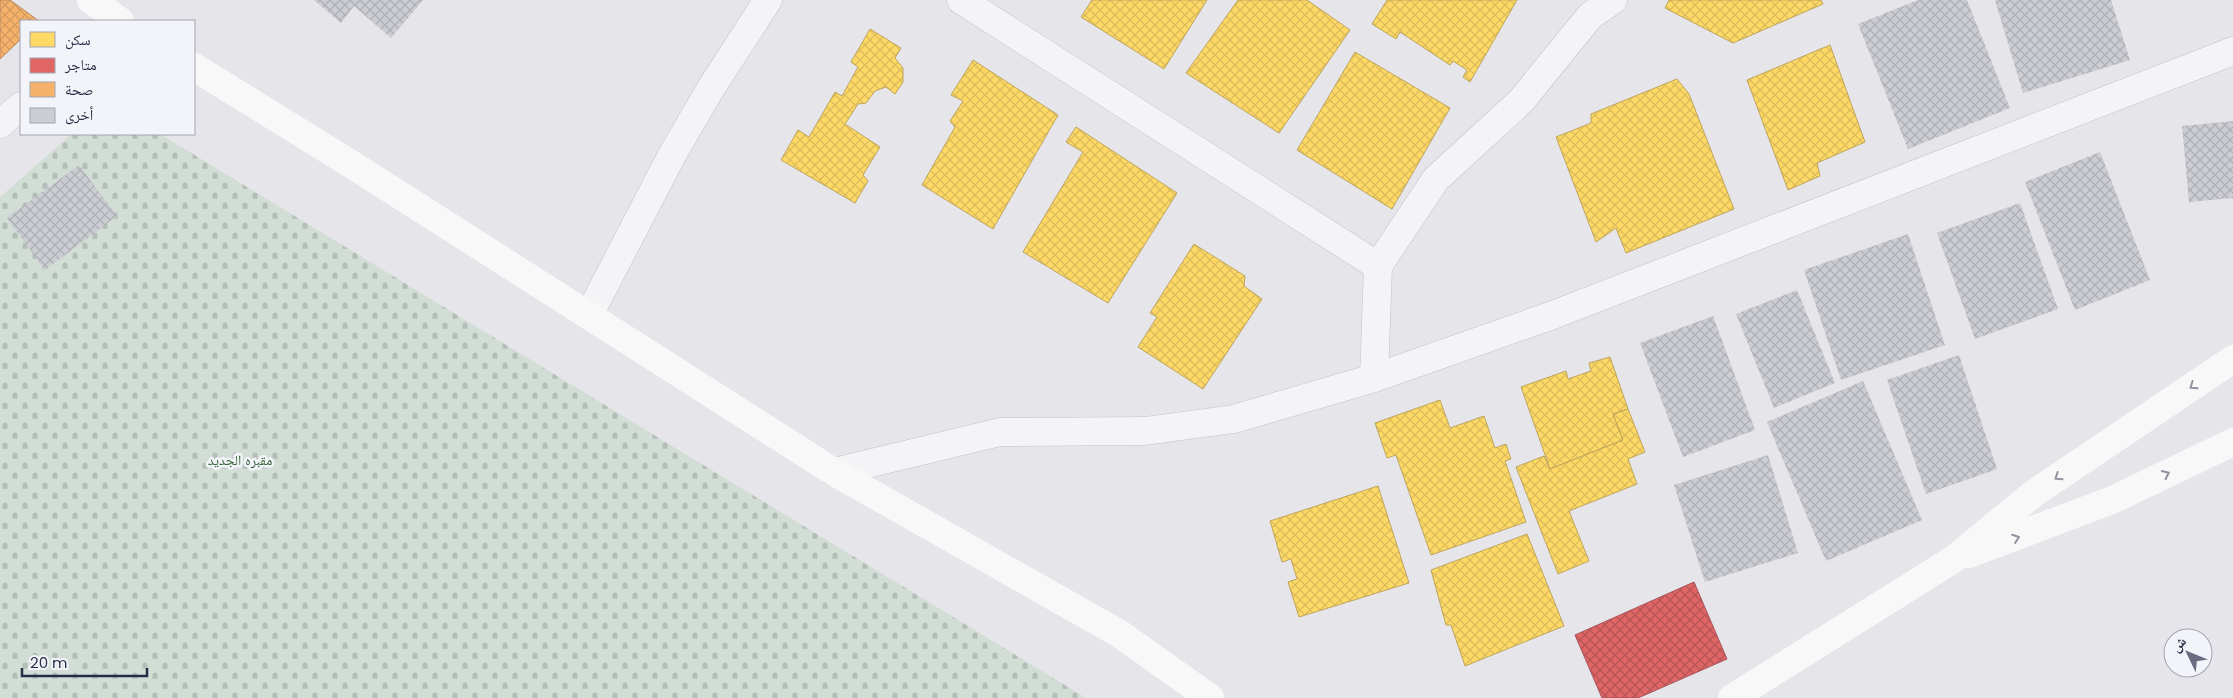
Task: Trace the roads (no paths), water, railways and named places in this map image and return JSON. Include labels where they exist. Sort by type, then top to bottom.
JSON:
[{"type":"main road","points":[[91,0],[119,20]]},
{"type":"main road","points":[[195,68],[834,472],[1120,634],[1210,698]]},
{"type":"main road","points":[[1732,698],[1954,560],[2033,494],[2233,358]]},
{"type":"main road","points":[[1954,560],[2112,500],[2233,442]]},
{"type":"street","points":[[588,315],[672,155],[711,88],[769,0]]},
{"type":"street","points":[[961,0],[1378,266]]},
{"type":"street","points":[[1374,378],[1378,266],[1436,179],[1521,101],[1590,16],[1613,0]]},
{"type":"street","points":[[834,472],[1000,432],[1144,431],[1234,419],[1374,378],[1553,315],[2233,51]]},
{"type":"street","points":[[0,124],[20,107]]},
{"type":"park label","name":"مقبره الجديد","points":[[240,460]]}]
